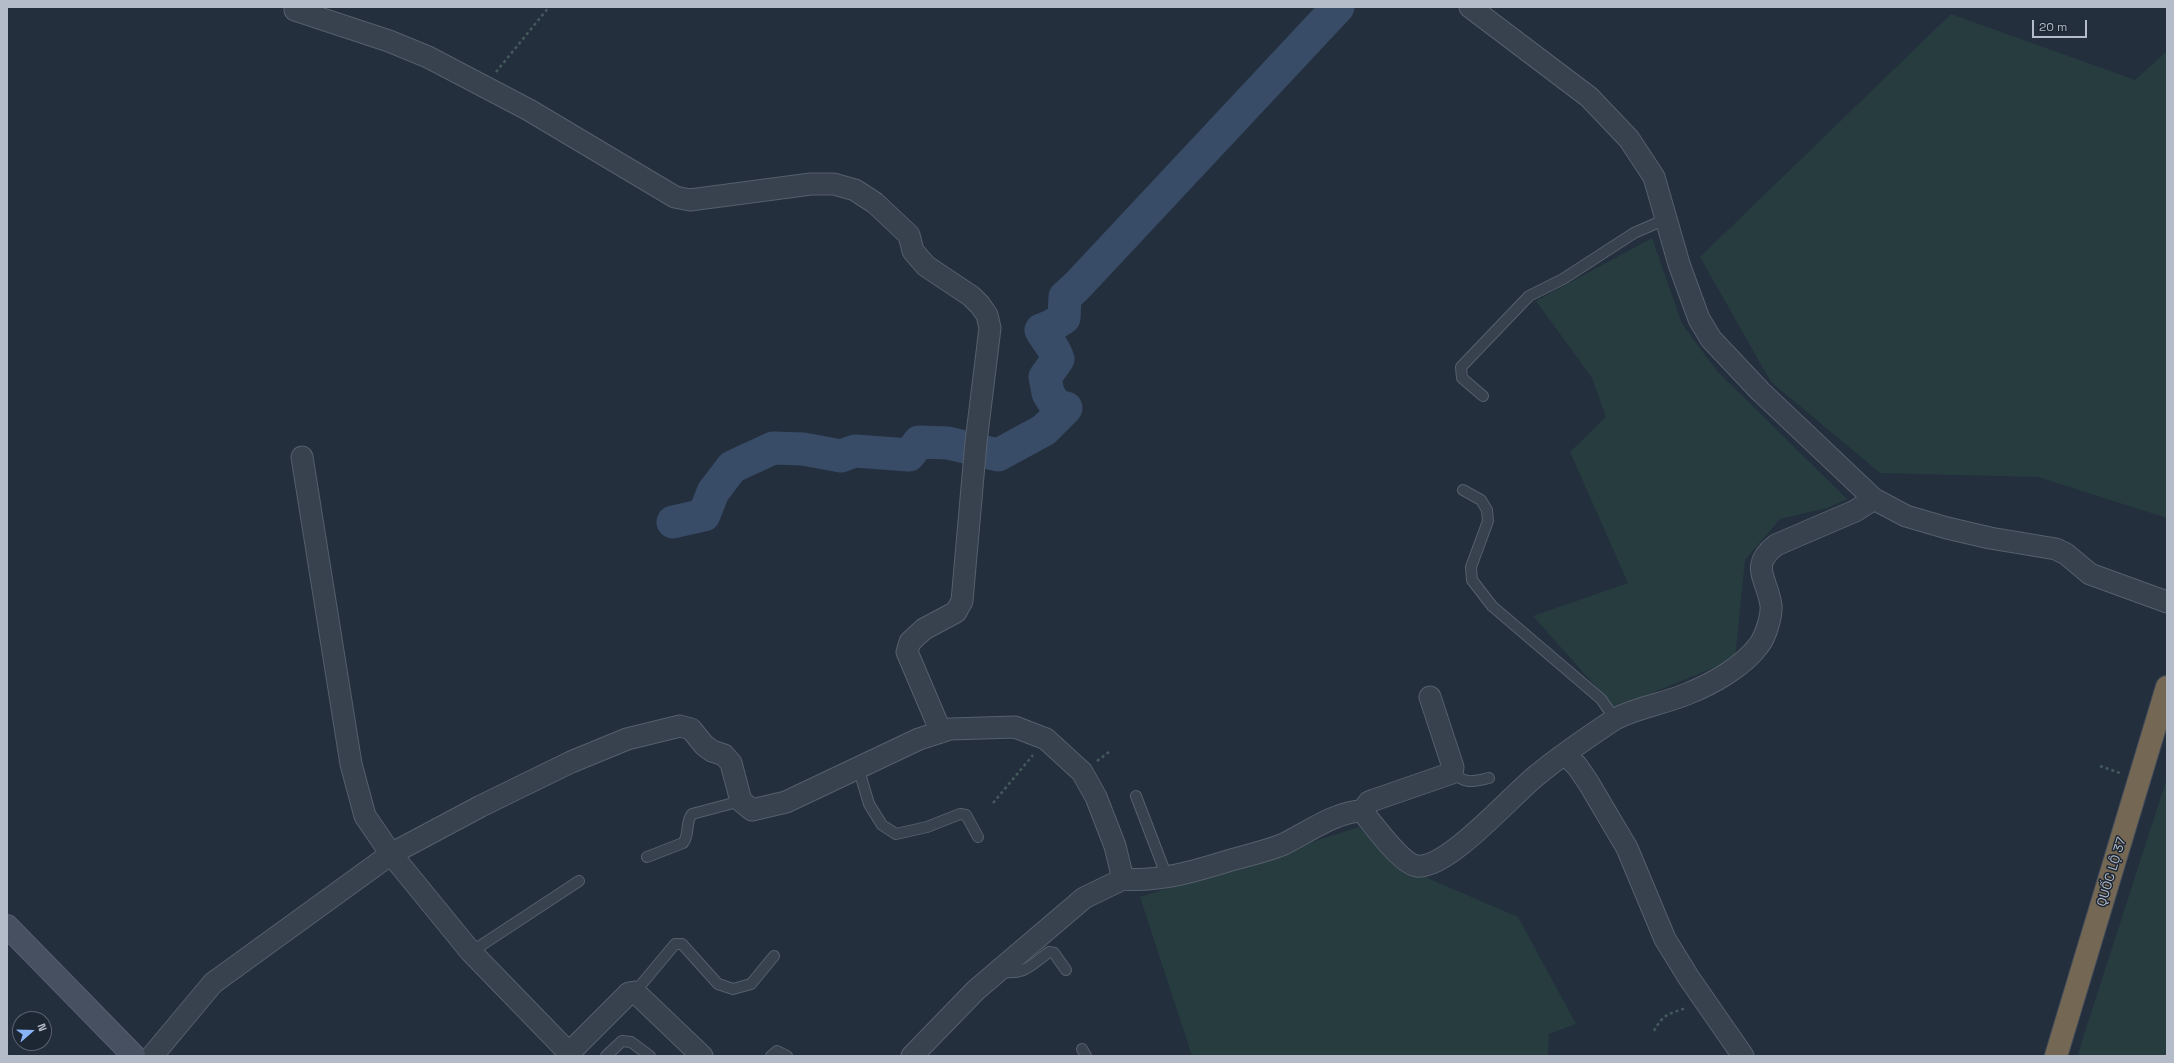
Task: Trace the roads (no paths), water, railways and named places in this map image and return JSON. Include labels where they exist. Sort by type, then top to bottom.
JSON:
[{"type":"highway","name":"QUỐC LỘ 37","points":[[2056,1056],[2167,687]]},
{"type":"street","points":[[1470,7],[1589,97],[1629,138],[1654,177],[1679,264],[1699,319],[1711,339],[1760,391],[1874,499],[1906,516],[1947,528],[1990,538],[2056,549],[2066,554],[2090,574],[2167,602]]},
{"type":"street","points":[[295,10],[396,43],[428,57],[529,110],[675,197],[690,200],[811,184],[834,184],[855,190],[875,203],[909,235],[913,251],[926,266],[971,296],[980,305],[987,315],[990,328],[976,442],[962,601],[956,612],[924,629],[910,642],[907,652],[940,732]]},
{"type":"street","points":[[302,456],[351,764],[365,816],[391,854],[471,952],[571,1054],[629,993],[635,992],[702,1056]]},
{"type":"street","points":[[912,1056],[976,990],[1084,898],[1123,879],[1143,880],[1168,877],[1271,849],[1338,816],[1354,811],[1362,811],[1406,861],[1417,866],[1440,861],[1492,818],[1536,776],[1615,719],[1628,712],[1687,694],[1724,675],[1748,658],[1760,644],[1771,612],[1771,604],[1760,569],[1766,552],[1776,545],[1855,511],[1874,499]]},
{"type":"street","points":[[1362,811],[1369,802],[1452,772],[1453,766],[1430,697]]},
{"type":"street","points":[[152,1056],[213,983],[391,854],[431,831],[571,762],[627,739],[680,726],[691,729],[704,745],[712,751],[724,755],[731,763],[741,801],[752,810],[786,802],[919,739],[940,732],[950,729],[980,727],[1015,727],[1046,739],[1082,772],[1096,797],[1115,846],[1123,879]]},
{"type":"street","points":[[1565,754],[1588,782],[1627,848],[1665,939],[1743,1056]]},
{"type":"street","points":[[7,926],[134,1056]]},
{"type":"lane","points":[[1483,396],[1462,378],[1461,367],[1514,309],[1529,296],[1563,279],[1634,233],[1666,219]]},
{"type":"lane","points":[[1463,490],[1481,500],[1487,510],[1488,521],[1472,567],[1472,580],[1492,606],[1601,699],[1615,719]]},
{"type":"lane","points":[[858,767],[869,804],[882,825],[896,834],[927,827],[960,814],[966,815],[978,837]]},
{"type":"lane","points":[[1452,772],[1463,781],[1472,782],[1489,778]]},
{"type":"lane","points":[[1136,796],[1168,877]]},
{"type":"lane","points":[[647,857],[683,843],[686,839],[689,817],[692,814],[741,801]]},
{"type":"lane","points":[[471,952],[579,881]]},
{"type":"lane","points":[[635,992],[675,944],[682,944],[718,984],[733,990],[751,984],[774,956]]},
{"type":"lane","points":[[999,971],[1013,974],[1020,972],[1050,952],[1054,953],[1066,970]]},
{"type":"lane","points":[[606,1056],[622,1041],[631,1042],[650,1056]]},
{"type":"lane","points":[[771,1056],[777,1051],[787,1056]]},
{"type":"waterway","points":[[673,522],[704,515],[713,492],[732,467],[773,448],[803,449],[841,456],[855,451],[909,455],[919,442],[948,443],[998,455],[1044,430],[1066,408],[1056,406],[1048,393],[1045,377],[1058,359],[1041,330],[1064,318],[1065,297],[1338,7]]}]
